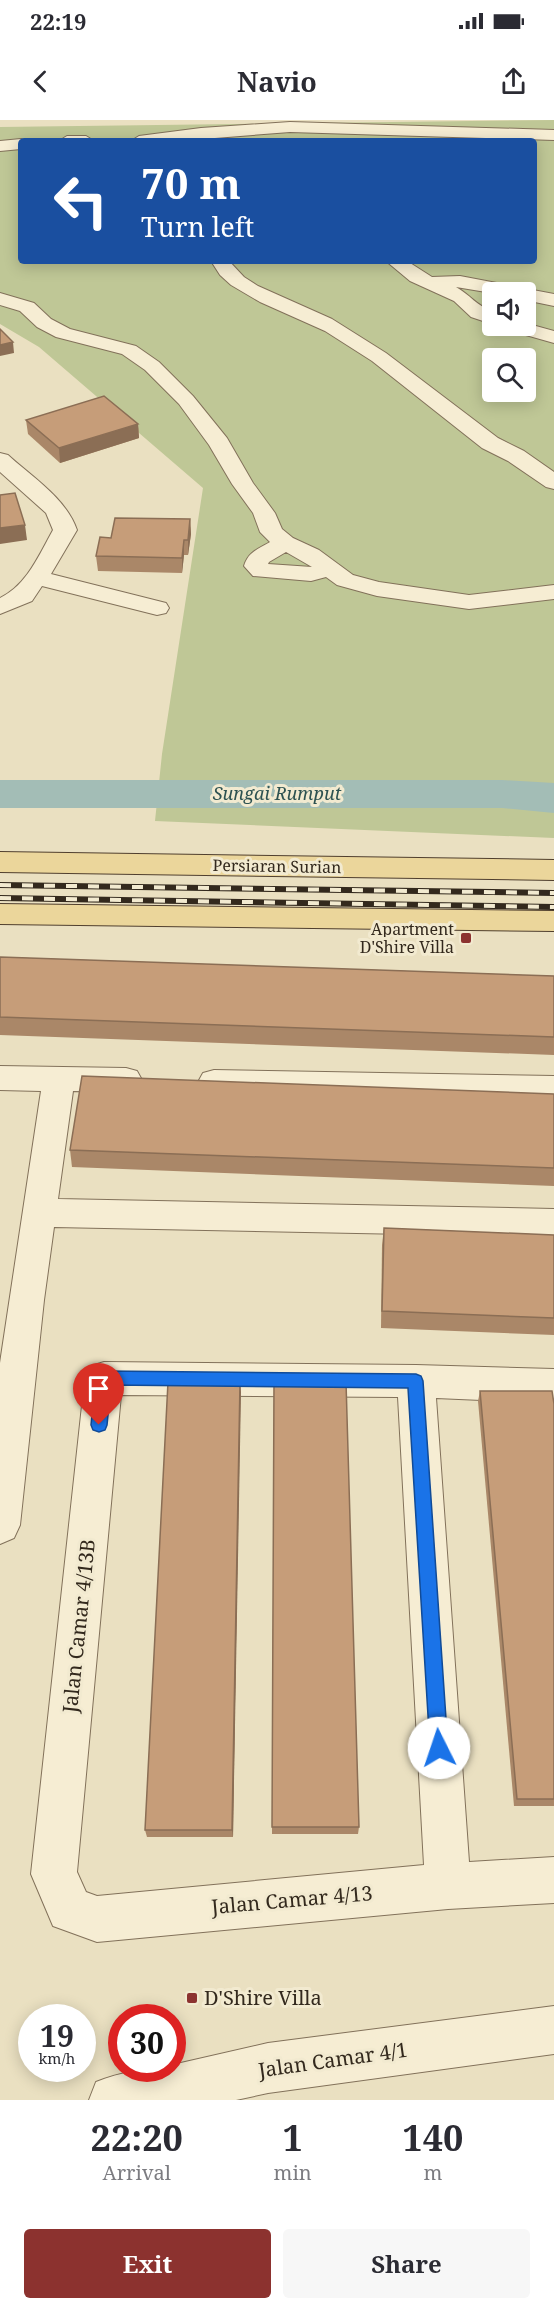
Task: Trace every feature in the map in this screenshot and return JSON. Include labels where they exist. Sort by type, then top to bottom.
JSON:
[{"type":"main road","name":"Persiaran Surian","points":[[0,862],[554,870]]},
{"type":"main road","points":[[0,914],[554,921]]},
{"type":"street","points":[[162,138],[290,127],[554,135]]},
{"type":"street","points":[[0,146],[18,144]]},
{"type":"street","points":[[221,264],[235,279],[267,299],[325,323],[345,335],[360,348],[379,357],[490,442],[516,456],[554,482]]},
{"type":"street","points":[[399,264],[417,277],[461,297],[482,314]]},
{"type":"street","points":[[427,280],[482,286]]},
{"type":"street","points":[[536,296],[554,300]]},
{"type":"street","points":[[0,299],[27,307],[44,323],[63,333],[129,350],[152,366],[186,400],[219,443],[243,484],[264,513],[272,532],[285,543],[311,555],[345,580],[377,589],[470,602],[554,592]]},
{"type":"street","points":[[536,332],[554,337]]},
{"type":"street","points":[[0,460],[62,518],[65,530],[37,578],[23,596],[0,608]]},
{"type":"street","points":[[285,543],[274,547],[258,558],[256,566],[261,572],[311,573],[330,569]]},
{"type":"street","points":[[37,578],[157,608]]},
{"type":"street","points":[[0,1078],[153,1081]]},
{"type":"street","points":[[0,1525],[15,1277],[39,1213],[59,1079]]},
{"type":"street","points":[[189,1081],[554,1088]]},
{"type":"street","points":[[39,1213],[554,1223]]},
{"type":"street","name":"Jalan Camar 4/13B","points":[[54,1874],[104,1378],[416,1381]]},
{"type":"street","points":[[448,1886],[416,1381],[554,1386]]},
{"type":"street","name":"Jalan Camar 4/13","points":[[54,1874],[70,1909],[97,1919],[448,1886],[554,1880]]},
{"type":"street","name":"Jalan Camar 4/1","points":[[114,2100],[177,2095],[267,2068],[554,2030]]},
{"type":"green space","points":[[554,120],[554,838],[155,821],[162,754],[203,488],[39,347],[0,324],[0,127]]},
{"type":"building","points":[[0,329],[13,342],[0,345]]},
{"type":"building","points":[[104,396],[138,424],[59,448],[26,420]]},
{"type":"building","points":[[15,493],[25,525],[0,528],[0,495]]},
{"type":"building","points":[[115,518],[190,519],[188,540],[184,540],[182,558],[96,556],[100,537],[111,538]]},
{"type":"building","points":[[0,957],[554,976],[554,1037],[0,1017]]},
{"type":"building","points":[[82,1076],[554,1094],[554,1168],[70,1150]]},
{"type":"building","points":[[384,1228],[554,1235],[554,1318],[382,1311]]},
{"type":"building","points":[[168,1382],[240,1382],[232,1830],[145,1830]]},
{"type":"building","points":[[346,1382],[359,1827],[272,1827],[274,1383]]},
{"type":"building","points":[[480,1391],[552,1391],[554,1404],[554,1799],[517,1799]]},
{"type":"waterway","name":"Sungai Rumput","points":[[0,794],[502,794],[554,798]]},
{"type":"railway","points":[[0,885],[554,893]]},
{"type":"railway","points":[[0,898],[554,907]]},
{"type":"place","name":"Apartment D'Shire Villa","points":[[466,938]]},
{"type":"place","name":"D'Shire Villa","points":[[192,1998]]},
{"type":"route","points":[[99,1425],[104,1378],[416,1381],[439,1748]]}]
